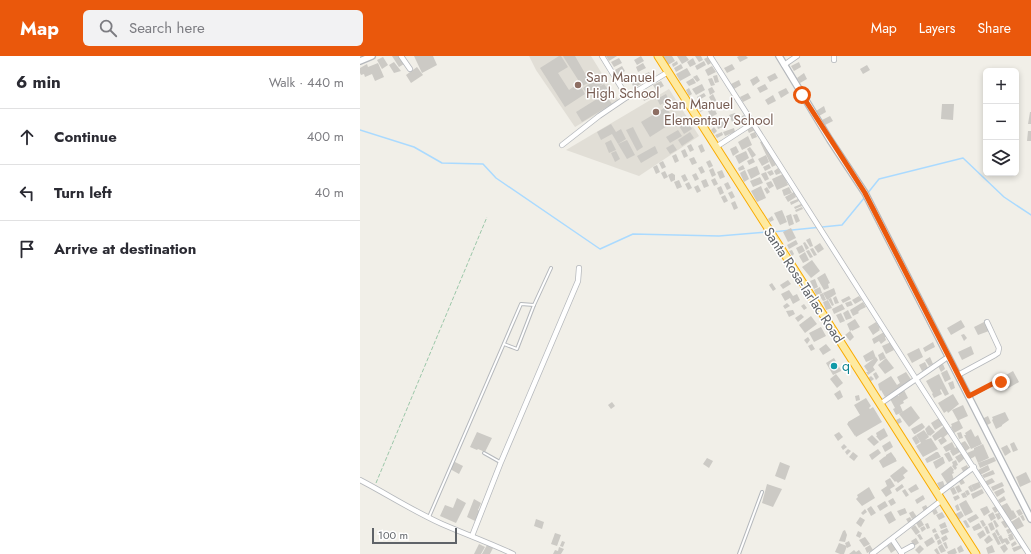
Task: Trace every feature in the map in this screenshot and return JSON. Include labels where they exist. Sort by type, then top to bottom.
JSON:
[{"type":"highway","name":"Santa Rosa-Tarlac Road","points":[[658,56],[976,554]]},
{"type":"street","points":[[360,61],[372,56]]},
{"type":"street","points":[[401,56],[410,69]]},
{"type":"street","points":[[602,56],[627,97]]},
{"type":"street","points":[[710,56],[1029,554]]},
{"type":"street","points":[[779,56],[830,140],[865,193],[1031,519]]},
{"type":"street","points":[[784,64],[797,56]]},
{"type":"street","points":[[562,145],[599,116],[668,72]]},
{"type":"street","points":[[716,147],[753,123]]},
{"type":"street","points":[[472,536],[501,462],[578,281],[579,268]]},
{"type":"street","points":[[958,375],[998,353],[999,348],[987,322]]},
{"type":"street","points":[[880,404],[945,359]]},
{"type":"street","points":[[872,554],[892,539],[974,467]]},
{"type":"street","points":[[360,480],[429,517],[513,554]]},
{"type":"street","points":[[892,539],[902,553],[912,546]]},
{"type":"lane","points":[[504,344],[517,349],[534,305],[551,268]]},
{"type":"lane","points":[[429,517],[521,304],[534,305]]},
{"type":"lane","points":[[969,396],[992,384],[1001,382]]},
{"type":"lane","points":[[484,453],[501,462]]},
{"type":"lane","points":[[740,554],[762,492]]},
{"type":"path","points":[[374,487],[487,217]]},
{"type":"shaded area","name":"San Manuel High School","points":[[529,56],[591,56],[619,101],[575,127],[536,70]]},
{"type":"shaded area","name":"San Manuel Elementary School","points":[[669,89],[699,136],[639,176],[566,150]]},
{"type":"building","points":[[392,56],[400,56],[404,64],[399,67]]},
{"type":"building","points":[[414,56],[433,56],[437,65],[422,73]]},
{"type":"building","points":[[561,56],[568,67],[558,73],[569,90],[579,83],[585,94],[565,107],[540,68]]},
{"type":"building","points":[[563,56],[575,56],[590,82],[582,86]]},
{"type":"building","points":[[606,56],[617,56],[609,61]]},
{"type":"building","points":[[641,56],[644,61],[637,65],[634,60]]},
{"type":"building","points":[[663,56],[672,56],[675,61],[668,65]]},
{"type":"building","points":[[677,56],[686,56],[689,60],[682,64]]},
{"type":"building","points":[[695,56],[701,56],[703,60],[699,62]]},
{"type":"building","points":[[746,56],[748,58],[740,62],[737,57]]},
{"type":"building","points":[[383,57],[388,65],[382,69],[377,60]]},
{"type":"building","points":[[708,57],[711,63],[708,65],[704,59]]},
{"type":"building","points":[[619,58],[622,63],[614,67],[611,62]]},
{"type":"building","points":[[693,58],[696,64],[690,67],[687,62]]},
{"type":"building","points":[[677,61],[678,64],[673,67],[672,64]]},
{"type":"building","points":[[704,61],[706,65],[697,70],[695,66]]},
{"type":"building","points":[[394,62],[401,71],[394,73],[389,65]]},
{"type":"building","points":[[799,62],[801,67],[794,71],[791,66]]},
{"type":"building","points":[[378,63],[384,77],[375,81],[372,74],[365,77],[364,74],[361,75],[360,68],[367,64],[368,67]]},
{"type":"building","points":[[643,63],[646,68],[638,72],[636,67]]},
{"type":"building","points":[[681,64],[683,68],[676,72],[674,68]]},
{"type":"building","points":[[732,64],[735,69],[727,73],[724,68]]},
{"type":"building","points":[[867,65],[870,70],[863,74],[860,69]]},
{"type":"building","points":[[622,66],[625,71],[617,76],[615,70]]},
{"type":"building","points":[[712,66],[716,72],[708,76],[705,70]]},
{"type":"building","points":[[417,67],[423,75],[411,83],[406,75]]},
{"type":"building","points":[[687,68],[691,75],[680,81],[676,74]]},
{"type":"building","points":[[649,72],[652,77],[644,81],[641,76]]},
{"type":"building","points":[[775,73],[778,78],[770,82],[767,77]]},
{"type":"building","points":[[804,73],[807,79],[800,83],[797,78]]},
{"type":"building","points":[[697,75],[700,80],[697,82],[693,77]]},
{"type":"building","points":[[717,75],[719,82],[715,83],[713,76]]},
{"type":"building","points":[[757,76],[760,81],[753,86],[750,80]]},
{"type":"building","points":[[600,77],[604,83],[597,88],[604,84],[609,91],[594,100],[590,92],[587,94],[583,88]]},
{"type":"building","points":[[638,78],[641,84],[634,88],[631,82]]},
{"type":"building","points":[[693,78],[696,83],[689,86],[686,82]]},
{"type":"building","points":[[712,78],[715,85],[711,86],[708,79]]},
{"type":"building","points":[[739,80],[741,85],[734,89],[731,84]]},
{"type":"building","points":[[661,81],[664,86],[656,90],[653,85]]},
{"type":"building","points":[[702,84],[705,90],[696,95],[692,89]]},
{"type":"building","points":[[765,84],[768,89],[760,93],[757,88]]},
{"type":"building","points":[[712,87],[715,92],[710,95],[708,89]]},
{"type":"building","points":[[689,88],[692,94],[689,96],[686,90]]},
{"type":"building","points":[[786,88],[789,93],[781,98],[778,92]]},
{"type":"building","points":[[649,92],[652,97],[644,101],[642,96]]},
{"type":"building","points":[[704,93],[706,96],[699,100],[697,97]]},
{"type":"building","points":[[748,93],[751,98],[743,102],[740,97]]},
{"type":"building","points":[[605,94],[612,104],[582,122],[576,112]]},
{"type":"building","points":[[666,94],[669,100],[660,105],[657,99]]},
{"type":"building","points":[[713,94],[717,102],[713,104],[709,97]]},
{"type":"building","points":[[773,95],[776,101],[768,105],[765,100]]},
{"type":"building","points":[[693,98],[696,104],[693,106],[690,100]]},
{"type":"building","points":[[709,101],[711,107],[700,112],[698,106]]},
{"type":"building","points":[[942,104],[954,104],[953,120],[941,119]]},
{"type":"building","points":[[824,106],[826,112],[819,116],[816,111]]},
{"type":"building","points":[[666,107],[675,121],[650,137],[641,122]]},
{"type":"building","points":[[714,108],[717,114],[711,117],[708,111]]},
{"type":"building","points":[[1030,112],[1031,124],[1028,124]]},
{"type":"building","points":[[735,113],[738,119],[732,122],[729,115]]},
{"type":"building","points":[[744,115],[748,121],[741,124],[738,118]]},
{"type":"building","points":[[830,116],[833,121],[825,125],[822,120]]},
{"type":"building","points":[[687,121],[692,129],[684,134],[679,126]]},
{"type":"building","points":[[724,121],[726,126],[718,129],[716,124]]},
{"type":"building","points":[[611,124],[616,132],[621,129],[626,139],[618,144],[612,134],[601,140],[597,132]]},
{"type":"building","points":[[753,126],[755,130],[749,133],[747,129]]},
{"type":"building","points":[[633,127],[643,147],[637,151],[626,130]]},
{"type":"building","points":[[714,127],[717,131],[714,134],[711,130]]},
{"type":"building","points":[[734,128],[735,132],[725,136],[723,132]]},
{"type":"building","points":[[678,130],[682,136],[670,143],[666,137]]},
{"type":"building","points":[[1028,131],[1031,131],[1031,141],[1027,141]]},
{"type":"building","points":[[690,132],[694,138],[682,146],[678,140]]},
{"type":"building","points":[[722,132],[723,135],[717,138],[715,135]]},
{"type":"building","points":[[755,132],[757,137],[752,139],[750,134]]},
{"type":"building","points":[[748,136],[752,145],[742,150],[738,142]]},
{"type":"building","points":[[611,140],[616,150],[609,153],[605,143]]},
{"type":"building","points":[[627,140],[635,155],[627,159],[618,144]]},
{"type":"building","points":[[764,141],[776,165],[772,167],[760,142]]},
{"type":"building","points":[[673,144],[677,150],[670,154],[666,148]]},
{"type":"building","points":[[691,144],[694,150],[690,152],[687,146]]},
{"type":"building","points":[[702,144],[705,151],[701,153],[698,146]]},
{"type":"building","points":[[655,146],[658,153],[641,163],[637,156]]},
{"type":"building","points":[[736,146],[739,152],[733,156],[730,149]]},
{"type":"building","points":[[750,147],[756,155],[752,158],[747,149]]},
{"type":"building","points":[[685,149],[688,156],[684,158],[681,151]]},
{"type":"building","points":[[616,151],[620,159],[615,162],[611,153]]},
{"type":"building","points":[[746,151],[749,158],[739,164],[735,156]]},
{"type":"building","points":[[676,154],[679,161],[675,163],[672,156]]},
{"type":"building","points":[[766,155],[769,162],[762,166],[758,159]]},
{"type":"building","points":[[694,157],[697,163],[692,165],[689,159]]},
{"type":"building","points":[[753,158],[755,162],[749,165],[747,161]]},
{"type":"building","points":[[710,160],[713,166],[709,168],[706,162]]},
{"type":"building","points":[[663,161],[666,167],[662,169],[659,163]]},
{"type":"building","points":[[769,164],[771,168],[765,171],[763,167]]},
{"type":"building","points":[[657,165],[660,172],[656,174],[653,167]]},
{"type":"building","points":[[743,165],[745,169],[739,171],[738,168]]},
{"type":"building","points":[[702,166],[705,172],[701,174],[698,168]]},
{"type":"building","points":[[757,166],[760,174],[751,179],[747,170]]},
{"type":"building","points":[[713,168],[716,175],[712,177],[709,170]]},
{"type":"building","points":[[778,168],[781,173],[776,175],[774,171]]},
{"type":"building","points":[[722,170],[725,177],[720,179],[717,172]]},
{"type":"building","points":[[745,170],[749,179],[744,182],[740,173]]},
{"type":"building","points":[[772,170],[774,174],[770,176],[767,172]]},
{"type":"building","points":[[665,171],[668,177],[664,179],[661,173]]},
{"type":"building","points":[[766,172],[769,179],[765,181],[761,174]]},
{"type":"building","points":[[672,173],[675,175],[675,180],[671,182],[668,175]]},
{"type":"building","points":[[696,173],[699,179],[695,181],[692,175]]},
{"type":"building","points":[[685,174],[688,180],[684,182],[681,176]]},
{"type":"building","points":[[783,174],[788,185],[777,190],[772,179]]},
{"type":"building","points":[[760,177],[763,183],[753,187],[750,181]]},
{"type":"building","points":[[715,178],[718,184],[714,186],[711,180]]},
{"type":"building","points":[[706,179],[709,186],[704,188],[701,181]]},
{"type":"building","points":[[679,180],[682,187],[677,189],[674,182]]},
{"type":"building","points":[[771,181],[774,186],[769,189],[766,183]]},
{"type":"building","points":[[689,182],[692,188],[688,190],[685,184]]},
{"type":"building","points":[[728,182],[731,188],[727,190],[724,184]]},
{"type":"building","points":[[698,185],[701,191],[697,193],[694,187]]},
{"type":"building","points":[[721,186],[724,193],[720,195],[717,188]]},
{"type":"building","points":[[761,186],[766,198],[757,202],[751,191]]},
{"type":"building","points":[[767,187],[770,192],[767,194],[764,189]]},
{"type":"building","points":[[789,187],[792,193],[784,196],[782,190]]},
{"type":"building","points":[[732,191],[735,197],[731,199],[728,193]]},
{"type":"building","points":[[794,192],[796,197],[788,202],[785,197]]},
{"type":"building","points":[[725,195],[728,201],[724,203],[721,197]]},
{"type":"building","points":[[798,199],[799,201],[791,205],[790,202]]},
{"type":"building","points":[[735,201],[738,208],[734,210],[731,203]]},
{"type":"building","points":[[801,204],[802,206],[795,209],[794,207]]},
{"type":"building","points":[[802,207],[803,209],[796,212],[795,210]]},
{"type":"building","points":[[782,210],[787,222],[780,225],[774,213]]},
{"type":"building","points":[[791,214],[794,224],[789,226],[786,216]]},
{"type":"building","points":[[797,214],[800,221],[796,223],[793,215]]},
{"type":"building","points":[[772,216],[774,220],[770,222],[768,219]]},
{"type":"building","points":[[791,228],[796,238],[788,242],[783,232]]},
{"type":"building","points":[[810,238],[813,246],[810,247],[806,240]]},
{"type":"building","points":[[796,240],[798,244],[789,249],[787,245]]},
{"type":"building","points":[[805,242],[809,248],[806,250],[803,243]]},
{"type":"building","points":[[820,243],[824,249],[818,253],[814,247]]},
{"type":"building","points":[[802,245],[805,251],[799,254],[796,248]]},
{"type":"building","points":[[813,248],[817,255],[814,256],[810,249]]},
{"type":"building","points":[[792,250],[794,254],[792,256],[789,251]]},
{"type":"building","points":[[809,250],[813,257],[810,258],[806,251]]},
{"type":"building","points":[[805,252],[809,260],[803,263],[799,256]]},
{"type":"building","points":[[812,260],[820,271],[811,278],[802,267]]},
{"type":"building","points":[[825,273],[830,283],[828,284],[829,288],[824,290],[817,278]]},
{"type":"building","points":[[815,279],[818,287],[814,289],[810,281]]},
{"type":"building","points":[[788,280],[791,284],[783,289],[780,285]]},
{"type":"building","points":[[772,283],[776,289],[773,291],[769,285]]},
{"type":"building","points":[[820,287],[822,293],[816,295],[814,290]]},
{"type":"building","points":[[834,288],[836,294],[827,300],[823,293]]},
{"type":"building","points":[[789,290],[793,296],[797,294],[800,300],[793,304],[790,298],[785,301],[781,294]]},
{"type":"building","points":[[823,293],[826,300],[823,301],[819,295]]},
{"type":"building","points":[[836,296],[839,303],[835,304],[833,298]]},
{"type":"building","points":[[849,296],[851,299],[843,303],[841,300]]},
{"type":"building","points":[[859,296],[862,300],[855,304],[852,300]]},
{"type":"building","points":[[831,298],[834,305],[832,306],[828,299]]},
{"type":"building","points":[[828,300],[832,308],[826,310],[823,302]]},
{"type":"building","points":[[851,301],[853,305],[847,307],[845,303]]},
{"type":"building","points":[[863,302],[866,307],[853,316],[850,310]]},
{"type":"building","points":[[787,303],[790,306],[785,309],[783,306]]},
{"type":"building","points":[[804,304],[807,308],[804,310],[801,306]]},
{"type":"building","points":[[842,304],[845,309],[834,314],[832,309]]},
{"type":"building","points":[[793,310],[795,314],[789,317],[786,311]]},
{"type":"building","points":[[848,310],[852,318],[846,320],[843,313]]},
{"type":"building","points":[[841,313],[845,321],[840,323],[836,315]]},
{"type":"building","points":[[801,314],[804,317],[798,322],[795,318]]},
{"type":"building","points":[[811,316],[817,324],[805,333],[799,325]]},
{"type":"building","points":[[855,319],[860,327],[850,331],[847,324]]},
{"type":"building","points":[[961,320],[965,327],[951,335],[947,328]]},
{"type":"building","points":[[876,322],[880,330],[873,335],[868,327]]},
{"type":"building","points":[[984,322],[985,324],[986,323],[989,331],[978,335],[974,327]]},
{"type":"building","points":[[821,327],[826,336],[814,342],[809,333]]},
{"type":"building","points":[[850,331],[854,337],[850,341],[845,335]]},
{"type":"building","points":[[884,332],[887,336],[885,337],[886,340],[881,344],[879,341],[874,344],[872,339]]},
{"type":"building","points":[[964,334],[967,338],[964,341],[961,335]]},
{"type":"building","points":[[808,337],[810,340],[807,344],[804,340]]},
{"type":"building","points":[[891,342],[894,350],[886,354],[882,346]]},
{"type":"building","points":[[933,342],[935,347],[925,352],[923,348]]},
{"type":"building","points":[[812,344],[815,349],[811,351],[808,346]]},
{"type":"building","points":[[826,344],[831,350],[823,355],[819,349]]},
{"type":"building","points":[[971,346],[974,354],[962,360],[958,352]]},
{"type":"building","points":[[919,348],[923,357],[912,363],[907,354]]},
{"type":"building","points":[[873,350],[876,358],[866,362],[863,356]]},
{"type":"building","points":[[883,352],[886,358],[880,361],[878,355]]},
{"type":"building","points":[[876,357],[878,360],[873,367],[875,370],[868,375],[866,372],[868,372],[864,366]]},
{"type":"building","points":[[930,357],[933,364],[929,366],[925,360]]},
{"type":"building","name":"q","points":[[834,358],[841,371],[833,375],[826,363]]},
{"type":"building","points":[[886,358],[894,368],[885,374],[878,365]]},
{"type":"building","points":[[925,362],[928,368],[922,371],[919,365]]},
{"type":"building","points":[[943,364],[945,369],[941,372],[938,366]]},
{"type":"building","points":[[947,370],[951,379],[945,382],[941,373]]},
{"type":"building","points":[[1013,371],[1019,382],[1005,390],[999,379]]},
{"type":"building","points":[[876,372],[879,377],[876,380],[873,374]]},
{"type":"building","points":[[906,372],[912,381],[885,397],[881,390],[880,391],[878,384],[891,376],[897,385],[900,383],[897,377]]},
{"type":"building","points":[[836,374],[843,383],[837,388],[830,379]]},
{"type":"building","points":[[939,374],[949,394],[945,396],[941,389],[942,394],[934,398],[933,393],[926,381]]},
{"type":"building","points":[[871,376],[874,379],[870,382],[867,379]]},
{"type":"building","points":[[953,381],[955,388],[951,390],[948,383]]},
{"type":"building","points":[[840,390],[843,397],[838,400],[834,394]]},
{"type":"building","points":[[904,390],[908,398],[900,405],[903,412],[896,415],[893,409],[895,408],[889,397],[898,394],[898,396],[899,395],[898,393]]},
{"type":"building","points":[[953,394],[959,404],[948,413],[947,411],[944,413],[938,403]]},
{"type":"building","points":[[859,395],[860,400],[856,401],[855,396]]},
{"type":"building","points":[[866,398],[871,406],[869,408],[870,409],[873,407],[882,422],[856,437],[847,424],[860,415],[854,405]]},
{"type":"building","points":[[612,402],[615,406],[611,409],[608,405]]},
{"type":"building","points":[[963,405],[968,416],[959,420],[963,428],[954,433],[951,424],[958,421],[952,410]]},
{"type":"building","points":[[911,406],[920,418],[909,427],[899,414]]},
{"type":"building","points":[[1005,412],[1009,420],[996,429],[992,417]]},
{"type":"building","points":[[988,416],[991,423],[985,426],[982,419]]},
{"type":"building","points":[[900,418],[902,422],[898,424],[896,420]]},
{"type":"building","points":[[939,418],[943,425],[935,430],[931,423]]},
{"type":"building","points":[[922,423],[925,427],[914,434],[911,429]]},
{"type":"building","points":[[929,425],[935,432],[928,436],[925,429]]},
{"type":"building","points":[[944,426],[949,433],[944,437],[947,441],[941,445],[938,440],[942,438],[941,437],[935,441],[932,436]]},
{"type":"building","points":[[884,428],[888,436],[880,441],[876,436],[876,433]]},
{"type":"building","points":[[971,429],[975,437],[978,435],[982,444],[971,449],[964,435],[966,435],[965,433]]},
{"type":"building","points":[[924,430],[929,437],[925,440],[931,438],[938,449],[923,457],[916,446],[921,443],[916,435]]},
{"type":"building","points":[[477,432],[492,438],[485,452],[470,447]]},
{"type":"building","points":[[839,432],[843,437],[838,441],[834,435]]},
{"type":"building","points":[[961,432],[963,438],[959,439],[957,433]]},
{"type":"building","points":[[872,435],[879,442],[874,446],[867,439]]},
{"type":"building","points":[[916,435],[920,442],[916,445],[912,438]]},
{"type":"building","points":[[890,441],[893,447],[885,452],[882,446]]},
{"type":"building","points":[[965,441],[970,448],[966,451],[961,443]]},
{"type":"building","points":[[952,442],[955,448],[957,447],[960,452],[953,456],[950,450],[946,452],[943,447]]},
{"type":"building","points":[[1014,442],[1018,450],[1013,452],[1010,444]]},
{"type":"building","points":[[844,444],[847,447],[843,450],[841,447]]},
{"type":"building","points":[[983,444],[989,458],[978,463],[975,456],[970,459],[967,453]]},
{"type":"building","points":[[1007,445],[1011,452],[1005,456],[1001,448]]},
{"type":"building","points":[[848,449],[851,451],[847,455],[845,452]]},
{"type":"building","points":[[878,449],[881,453],[872,460],[869,455]]},
{"type":"building","points":[[853,452],[858,456],[854,461],[849,457]]},
{"type":"building","points":[[891,452],[897,461],[883,468],[879,461]]},
{"type":"building","points":[[938,452],[941,457],[927,463],[925,459]]},
{"type":"building","points":[[949,452],[953,460],[949,462],[944,454]]},
{"type":"building","points":[[962,453],[965,458],[959,463],[955,457]]},
{"type":"building","points":[[942,457],[945,463],[936,469],[933,462]]},
{"type":"building","points":[[994,457],[996,461],[980,468],[978,463]]},
{"type":"building","points":[[707,458],[713,461],[709,468],[703,464]]},
{"type":"building","points":[[956,460],[958,465],[956,466],[957,468],[955,470],[952,466],[952,462]]},
{"type":"building","points":[[453,461],[463,466],[459,474],[450,469]]},
{"type":"building","points":[[780,462],[790,466],[785,480],[775,476]]},
{"type":"building","points":[[967,465],[969,470],[964,473],[961,468]]},
{"type":"building","points":[[988,465],[990,470],[980,475],[978,470]]},
{"type":"building","points":[[903,466],[908,471],[903,475],[905,478],[898,483],[896,481],[895,482],[890,476]]},
{"type":"building","points":[[951,466],[954,470],[954,473],[952,474],[954,480],[948,485],[941,474]]},
{"type":"building","points":[[993,470],[995,474],[984,478],[982,475]]},
{"type":"building","points":[[1026,472],[1031,482],[1020,487],[1016,477]]},
{"type":"building","points":[[890,478],[895,486],[890,489],[892,493],[886,497],[881,490],[887,486],[885,481]]},
{"type":"building","points":[[962,478],[965,483],[961,485],[958,480]]},
{"type":"building","points":[[992,478],[995,482],[986,486],[984,482]]},
{"type":"building","points":[[943,481],[945,487],[940,489],[937,483]]},
{"type":"building","points":[[979,482],[981,487],[974,491],[971,485]]},
{"type":"building","points":[[1002,482],[1004,486],[993,491],[991,487]]},
{"type":"building","points":[[767,484],[782,489],[773,507],[762,503]]},
{"type":"building","points":[[902,484],[904,487],[897,492],[895,489]]},
{"type":"building","points":[[916,484],[919,489],[911,493],[908,489]]},
{"type":"building","points":[[959,485],[962,491],[958,493],[955,487]]},
{"type":"building","points":[[971,485],[974,491],[971,492],[968,487]]},
{"type":"building","points":[[869,487],[875,498],[862,506],[856,499],[858,497],[857,495]]},
{"type":"building","points":[[954,487],[957,493],[953,495],[950,489]]},
{"type":"building","points":[[1003,488],[1005,492],[997,497],[994,492]]},
{"type":"building","points":[[905,489],[909,495],[906,497],[902,491]]},
{"type":"building","points":[[982,489],[984,493],[973,499],[971,494]]},
{"type":"building","points":[[968,490],[970,494],[967,496],[965,491]]},
{"type":"building","points":[[965,492],[967,497],[963,498],[961,494]]},
{"type":"building","points":[[923,495],[925,499],[917,504],[915,500]]},
{"type":"building","points":[[958,495],[960,498],[955,501],[953,497]]},
{"type":"building","points":[[1004,496],[1006,500],[1000,503],[998,500]]},
{"type":"building","points":[[457,498],[466,503],[456,523],[440,516],[445,505],[453,508]]},
{"type":"building","points":[[893,498],[896,503],[891,506],[888,501]]},
{"type":"building","points":[[474,499],[481,503],[478,510],[480,511],[475,521],[467,517]]},
{"type":"building","points":[[966,500],[973,512],[965,516],[959,504]]},
{"type":"building","points":[[885,501],[888,506],[880,511],[877,506]]},
{"type":"building","points":[[1007,503],[1017,517],[1010,521],[1001,506]]},
{"type":"building","points":[[958,504],[960,510],[957,511],[955,506]]},
{"type":"building","points":[[926,505],[929,510],[924,512],[922,507]]},
{"type":"building","points":[[871,506],[876,513],[871,516],[867,509]]},
{"type":"building","points":[[987,506],[990,512],[984,516],[980,509]]},
{"type":"building","points":[[996,506],[998,511],[995,513],[992,508]]},
{"type":"building","points":[[905,508],[907,513],[900,516],[897,511]]},
{"type":"building","points":[[865,509],[867,512],[863,515],[861,513]]},
{"type":"building","points":[[936,509],[938,513],[934,515],[932,511]]},
{"type":"building","points":[[1020,509],[1023,514],[1019,516],[1016,511]]},
{"type":"building","points":[[891,511],[896,520],[889,524],[884,515]]},
{"type":"building","points":[[913,511],[917,517],[912,519],[909,513]]},
{"type":"building","points":[[961,511],[964,516],[957,521],[954,515]]},
{"type":"building","points":[[942,512],[945,517],[939,520],[936,515]]},
{"type":"building","points":[[993,512],[996,518],[991,521],[988,515]]},
{"type":"building","points":[[999,513],[1001,518],[998,520],[995,514]]},
{"type":"building","points":[[976,514],[979,518],[970,523],[967,519]]},
{"type":"building","points":[[1023,515],[1025,520],[1023,521],[1020,516]]},
{"type":"building","points":[[860,517],[865,520],[861,527],[856,523]]},
{"type":"building","points":[[910,517],[913,522],[909,524],[906,519]]},
{"type":"building","points":[[1019,517],[1024,526],[1016,530],[1011,522]]},
{"type":"building","points":[[536,519],[544,522],[542,529],[534,526]]},
{"type":"building","points":[[921,520],[924,525],[919,528],[916,523]]},
{"type":"building","points":[[966,520],[970,527],[967,528],[963,521]]},
{"type":"building","points":[[983,520],[986,525],[983,527],[980,521]]},
{"type":"building","points":[[995,520],[999,526],[996,528],[993,521]]},
{"type":"building","points":[[1005,520],[1008,527],[1005,528],[1001,522]]},
{"type":"building","points":[[945,522],[947,527],[941,529],[939,525]]},
{"type":"building","points":[[992,522],[995,529],[991,531],[988,524]]},
{"type":"building","points":[[928,523],[930,528],[927,529],[925,524]]},
{"type":"building","points":[[979,523],[982,528],[974,531],[972,527]]},
{"type":"building","points":[[915,525],[920,532],[916,535],[911,528]]},
{"type":"building","points":[[924,526],[926,529],[922,532],[920,528]]},
{"type":"building","points":[[987,526],[990,533],[987,534],[984,527]]},
{"type":"building","points":[[935,528],[937,532],[933,533],[932,530]]},
{"type":"building","points":[[947,528],[949,532],[942,535],[940,531]]},
{"type":"building","points":[[1010,528],[1012,532],[1008,534],[1006,530]]},
{"type":"building","points":[[997,529],[1000,535],[998,536],[995,531]]},
{"type":"building","points":[[845,530],[847,535],[845,542],[839,541],[843,531]]},
{"type":"building","points":[[983,530],[986,535],[980,539],[977,534]]},
{"type":"building","points":[[858,531],[862,533],[860,538],[856,536]]},
{"type":"building","points":[[995,532],[1001,544],[998,545],[992,534]]},
{"type":"building","points":[[555,533],[561,535],[557,546],[551,544]]},
{"type":"building","points":[[937,533],[940,538],[936,540],[934,535]]},
{"type":"building","points":[[1012,533],[1014,539],[1010,541],[1008,535]]},
{"type":"building","points":[[920,534],[923,539],[920,540],[917,535]]},
{"type":"building","points":[[946,535],[948,539],[943,542],[941,538]]},
{"type":"building","points":[[989,535],[993,540],[987,544],[984,540]]},
{"type":"building","points":[[1001,535],[1003,539],[1007,538],[1010,543],[1007,545],[1005,542],[1002,544],[998,537]]},
{"type":"building","points":[[865,537],[870,544],[864,547],[859,540]]},
{"type":"building","points":[[932,537],[935,542],[927,547],[924,542]]},
{"type":"building","points":[[916,538],[919,543],[914,546],[911,541]]},
{"type":"building","points":[[940,539],[942,543],[938,545],[937,541]]},
{"type":"building","points":[[562,541],[565,542],[563,547],[560,546]]},
{"type":"building","points":[[849,541],[851,546],[847,548],[845,543]]},
{"type":"building","points":[[1015,541],[1017,544],[1012,547],[1011,544]]},
{"type":"building","points":[[893,542],[897,549],[891,553],[887,546]]},
{"type":"building","points":[[946,542],[948,548],[946,549],[943,543]]},
{"type":"building","points":[[839,543],[847,546],[844,554],[835,552]]},
{"type":"building","points":[[479,544],[485,547],[481,554],[474,554]]},
{"type":"building","points":[[942,544],[946,551],[941,553],[938,547]]},
{"type":"building","points":[[1005,544],[1008,549],[1004,553],[1000,547]]},
{"type":"building","points":[[487,545],[493,548],[490,554],[482,554]]},
{"type":"building","points":[[870,545],[873,550],[867,553],[865,548]]},
{"type":"building","points":[[920,545],[924,549],[919,554],[915,550]]},
{"type":"building","points":[[961,545],[964,551],[959,553],[957,548]]},
{"type":"building","points":[[992,545],[995,552],[988,554],[986,548]]},
{"type":"building","points":[[1021,545],[1022,548],[1014,552],[1012,548]]},
{"type":"building","points":[[559,547],[564,549],[561,554],[553,554],[555,550],[558,551]]},
{"type":"building","points":[[937,548],[940,554],[937,554],[934,550]]},
{"type":"building","points":[[955,548],[957,553],[948,554],[947,552]]},
{"type":"building","points":[[854,550],[856,552],[859,550],[862,554],[849,554]]},
{"type":"waterway","points":[[360,130],[414,147],[442,163],[483,164],[496,178],[600,249],[633,234],[719,236],[766,232]]},
{"type":"waterway","points":[[867,194],[879,179],[963,158],[1004,197],[1031,215]]},
{"type":"waterway","points":[[772,232],[842,225],[865,197]]},
{"type":"place","name":"San Manuel High School","points":[[578,85]]},
{"type":"place","name":"San Manuel Elementary School","points":[[656,112]]},
{"type":"place","name":"q","points":[[834,366]]},
{"type":"route","points":[[802,95],[865,193],[969,396],[992,384],[1001,382]]}]
